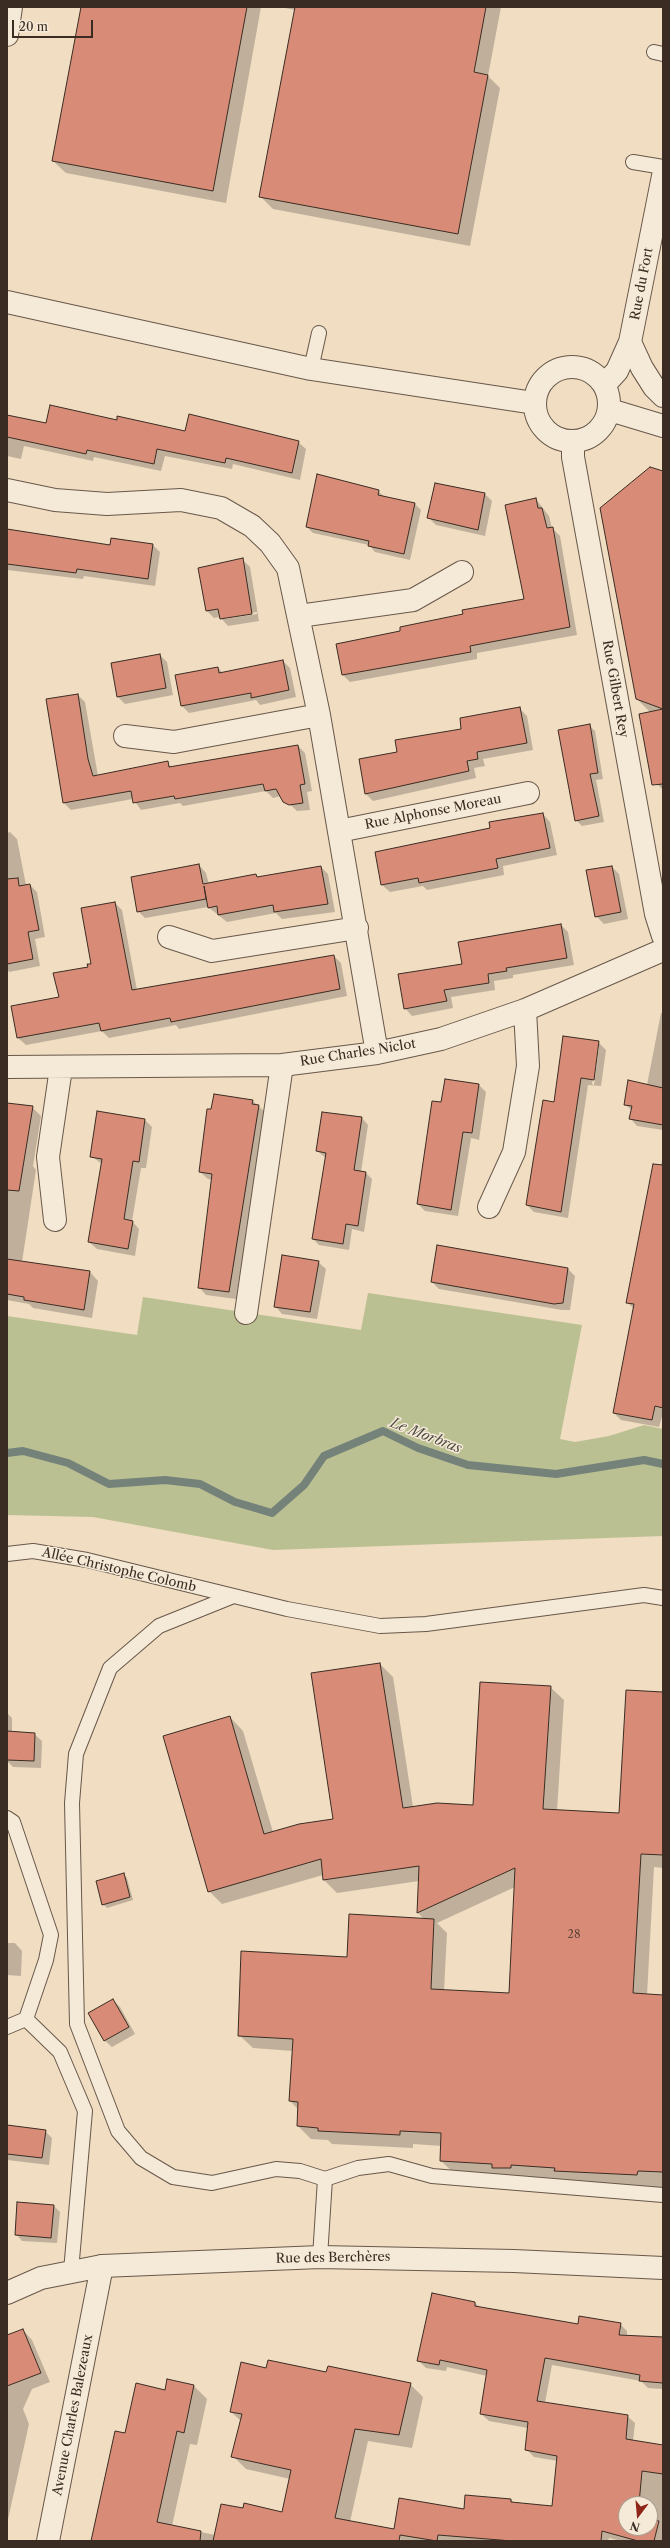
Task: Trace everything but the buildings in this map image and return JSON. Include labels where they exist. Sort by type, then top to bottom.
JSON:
[{"type":"street","points":[[7,35],[11,7]]},
{"type":"street","name":"Rue du Fort","points":[[605,384],[617,371],[630,342],[663,176]]},
{"type":"street","points":[[7,302],[311,369],[534,403]]},
{"type":"street","points":[[630,342],[642,368],[654,387],[663,396]]},
{"type":"street","points":[[574,366],[586,369],[597,375],[605,384],[609,397],[610,410],[601,429],[588,438],[573,442],[561,440],[550,435],[541,426],[536,415],[534,403],[536,392],[551,372],[574,366]]},
{"type":"street","points":[[610,410],[663,426]]},
{"type":"street","name":"Rue Gilbert Rey","points":[[573,442],[573,457],[656,914],[663,936]]},
{"type":"street","points":[[7,490],[55,500],[108,504],[181,500],[221,508],[252,526],[270,543],[288,568],[319,715],[357,928],[377,1053]]},
{"type":"street","points":[[299,616],[413,600],[462,572]]},
{"type":"street","points":[[126,736],[174,742],[319,715]]},
{"type":"street","name":"Rue Alphonse Moreau","points":[[339,831],[528,793]]},
{"type":"street","points":[[169,937],[212,951],[357,928]]},
{"type":"street","name":"Rue Charles Niclot","points":[[7,1067],[61,1068],[282,1065],[377,1053],[442,1039],[525,1010],[663,950]]},
{"type":"street","points":[[489,1207],[514,1152],[528,1066],[525,1010]]},
{"type":"street","name":"Rue Charles Niclot","points":[[246,1313],[282,1065]]},
{"type":"street","points":[[55,1220],[48,1157],[61,1068]]},
{"type":"street","name":"Rue des Berchères","points":[[7,2293],[41,2278],[102,2266],[320,2256],[514,2261],[663,2268]]},
{"type":"street","name":"Avenue Charles Balezeaux","points":[[48,2541],[102,2266]]},
{"type":"lane","points":[[633,162],[663,167]]},
{"type":"lane","points":[[311,369],[319,333]]},
{"type":"lane","name":"Allée Christophe Colomb","points":[[7,1554],[33,1550],[80,1559],[231,1597],[380,1626],[426,1624],[644,1595],[663,1598]]},
{"type":"lane","points":[[231,1597],[159,1626],[110,1668],[76,1754],[72,1802],[77,2024],[118,2131],[141,2158],[173,2177],[212,2183],[276,2169],[300,2171],[325,2179],[358,2168],[389,2164],[432,2176],[663,2195]]},
{"type":"lane","points":[[7,1818],[13,1822],[51,1935],[46,1960],[26,2019],[7,2027]]},
{"type":"lane","points":[[26,2019],[60,2052],[84,2111],[71,2271]]},
{"type":"lane","points":[[320,2256],[325,2179]]},
{"type":"green space","points":[[368,1293],[582,1325],[560,1439],[575,1442],[609,1436],[644,1425],[663,1429],[663,1536],[273,1550],[93,1517],[7,1515],[7,1316],[137,1335],[143,1297],[361,1330]]},
{"type":"waterway","name":"Le Morbras","points":[[7,1453],[23,1451],[68,1463],[109,1484],[165,1480],[200,1484],[235,1502],[272,1513],[304,1485],[324,1456],[383,1431],[418,1448],[468,1465],[556,1474],[644,1460],[663,1464]]}]
